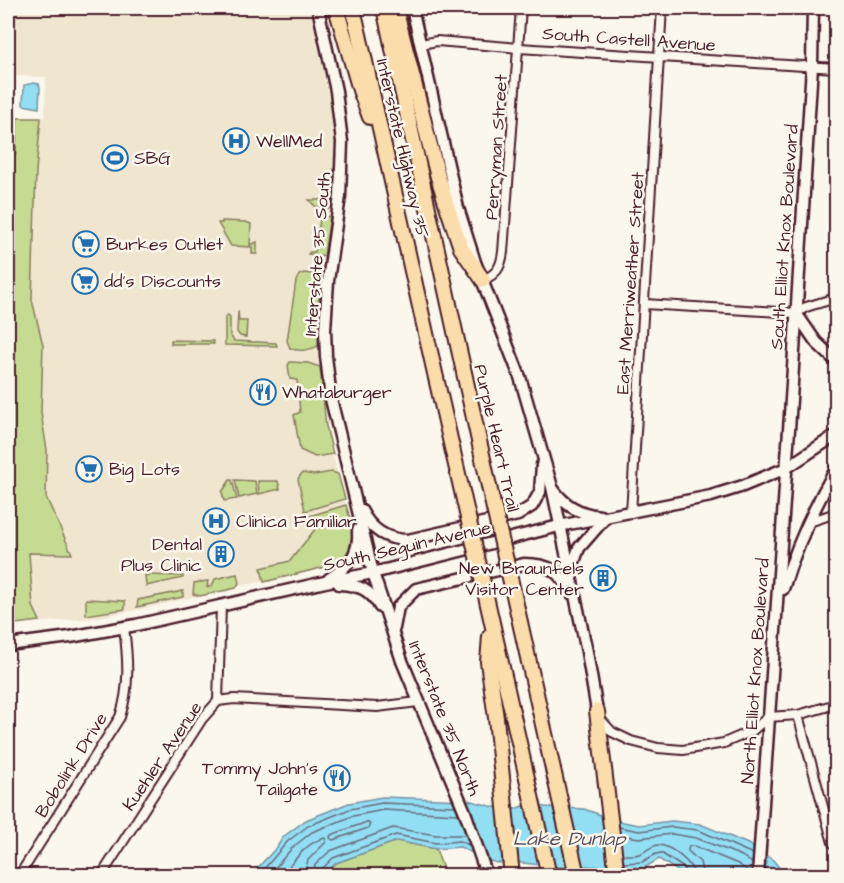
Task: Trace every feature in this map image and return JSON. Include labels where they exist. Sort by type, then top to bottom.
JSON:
[{"type":"highway","points":[[336,8],[360,90],[387,158]]},
{"type":"highway","name":"Interstate Highway 35","points":[[353,8],[491,620]]},
{"type":"highway","name":"Purple Heart Trail","points":[[384,8],[577,876]]},
{"type":"highway","points":[[395,8],[447,205],[461,248],[483,280]]},
{"type":"highway","points":[[491,620],[488,662],[512,876]]},
{"type":"highway","points":[[491,620],[549,876]]},
{"type":"highway","points":[[597,711],[617,876]]},
{"type":"main road","name":"Interstate 35 South","points":[[318,8],[336,91],[342,142],[340,196],[326,307],[326,356],[331,399],[373,573]]},
{"type":"main road","points":[[412,8],[451,181],[466,235],[520,377],[542,449],[593,681],[597,711]]},
{"type":"main road","name":"South Elliot Knox Boulevard","points":[[786,468],[812,66],[813,8]]},
{"type":"main road","points":[[796,313],[816,342],[837,361]]},
{"type":"main road","name":"South Seguin Avenue","points":[[8,645],[124,627],[373,573],[559,526],[631,513],[728,491],[786,468],[837,435]]},
{"type":"main road","points":[[355,500],[372,527],[395,540],[408,540],[506,519],[527,510],[537,499],[541,486],[542,449]]},
{"type":"main road","name":"North Elliot Knox Boulevard","points":[[758,876],[786,468]]},
{"type":"main road","points":[[777,607],[790,567],[819,498],[837,469]]},
{"type":"main road","points":[[552,487],[559,498],[572,507],[587,513],[607,516]]},
{"type":"main road","points":[[325,582],[348,566],[356,553],[358,541],[355,500]]},
{"type":"main road","points":[[570,573],[579,548],[607,516]]},
{"type":"main road","points":[[394,634],[399,607],[416,589],[524,564],[536,564],[556,571],[576,601]]},
{"type":"main road","name":"Interstate 35 North","points":[[373,573],[418,702],[465,812],[487,876]]},
{"type":"main road","points":[[325,582],[353,585],[368,590],[378,603],[394,634]]},
{"type":"street","name":"Perryman Street","points":[[483,280],[500,268],[503,252],[521,8]]},
{"type":"street","name":"East Merriweather Street","points":[[631,513],[662,8]]},
{"type":"street","name":"South Castell Avenue","points":[[421,44],[437,41],[837,68]]},
{"type":"street","points":[[644,304],[796,313],[806,307],[837,298]]},
{"type":"street","points":[[809,522],[837,513]]},
{"type":"street","points":[[218,701],[221,606]]},
{"type":"street","name":"Bobolink Drive","points":[[19,876],[120,717],[128,678],[124,627]]},
{"type":"street","name":"Kuehler Avenue","points":[[101,876],[202,719],[218,701],[234,699],[377,707],[418,702]]},
{"type":"street","points":[[597,711],[604,725],[612,732],[631,741],[658,748],[683,750],[724,743],[752,731],[768,717],[798,715],[837,704]]},
{"type":"street","points":[[798,715],[833,843]]},
{"type":"shaded area","points":[[8,8],[310,8],[331,106],[335,158],[332,200],[320,286],[316,286],[315,292],[319,293],[320,371],[328,436],[354,535],[337,564],[142,609],[93,618],[8,625]],"holes":[[[15,76],[46,77],[45,118],[13,117]]]},
{"type":"green space","points":[[17,118],[41,118],[36,171],[32,300],[43,345],[41,413],[47,450],[46,497],[72,554],[29,553],[33,606],[40,621],[8,625],[8,317],[12,163],[16,153]]},
{"type":"green space","points":[[328,194],[332,197],[329,209],[315,206],[309,200],[320,200]]},
{"type":"green space","points":[[317,215],[330,217],[324,256],[308,254],[315,252],[320,219],[316,218]]},
{"type":"green space","points":[[222,221],[251,224],[250,245],[257,242],[257,254],[252,254],[252,247],[231,246],[218,223]]},
{"type":"green space","points":[[304,273],[321,275],[320,286],[316,286],[315,292],[319,293],[318,346],[297,350],[290,348],[287,341],[296,281],[299,275]]},
{"type":"green space","points":[[238,311],[239,321],[247,321],[246,337],[240,336],[237,332]]},
{"type":"green space","points":[[228,315],[230,335],[234,341],[276,343],[277,346],[225,345],[225,317]]},
{"type":"green space","points":[[171,340],[213,341],[214,344],[171,344]]},
{"type":"green space","points":[[290,362],[308,363],[320,367],[326,426],[333,454],[315,457],[300,450],[294,415],[300,412],[297,380],[290,379],[288,365]]},
{"type":"green space","points":[[332,472],[338,474],[345,499],[305,511],[298,479],[302,473],[314,475]]},
{"type":"green space","points":[[232,480],[237,499],[224,501],[222,492]]},
{"type":"green space","points":[[235,480],[255,481],[257,494],[239,498]]},
{"type":"green space","points":[[258,481],[278,481],[280,489],[259,494]]},
{"type":"green space","points":[[346,505],[350,518],[347,520],[308,525],[303,518]]},
{"type":"green space","points":[[348,525],[352,528],[353,550],[337,564],[264,582],[261,568],[290,561],[316,528]]},
{"type":"green space","points":[[237,574],[239,583],[236,588],[200,596],[193,594],[194,583],[208,581],[207,587],[212,586],[215,579]]},
{"type":"green space","points":[[145,575],[183,576],[183,578],[146,586]]},
{"type":"green space","points":[[183,591],[183,597],[137,607],[138,600]]},
{"type":"green space","points":[[86,599],[125,601],[125,609],[86,615]]},
{"type":"green space","points":[[397,841],[436,849],[445,875],[324,876],[336,863]]},
{"type":"water","points":[[39,84],[40,87],[39,108],[23,105],[24,85]]},
{"type":"water","name":"Lake Dunlap","points":[[382,797],[468,800],[509,811],[523,806],[584,809],[618,821],[639,825],[672,821],[700,824],[748,844],[773,860],[785,875],[684,875],[659,859],[644,868],[630,869],[585,866],[573,869],[515,862],[497,863],[460,847],[436,849],[397,841],[336,863],[324,875],[250,876],[277,847],[283,837],[306,820],[349,803]]},
{"type":"place","name":"WellMed","points":[[236,141]]},
{"type":"place","name":"SBG","points":[[115,158]]},
{"type":"place","name":"Burkes Outlet","points":[[86,244]]},
{"type":"place","name":"dd's Discounts","points":[[85,281]]},
{"type":"place","name":"Whataburger","points":[[263,392]]},
{"type":"place","name":"Big Lots","points":[[89,469]]},
{"type":"place","name":"Clinica Familiar","points":[[216,521]]},
{"type":"place","name":"Dental Plus Clinic","points":[[221,554]]},
{"type":"place","name":"New Braunfels Visitor Center","points":[[603,578]]},
{"type":"place","name":"Tommy John's Tailgate","points":[[337,778]]}]
